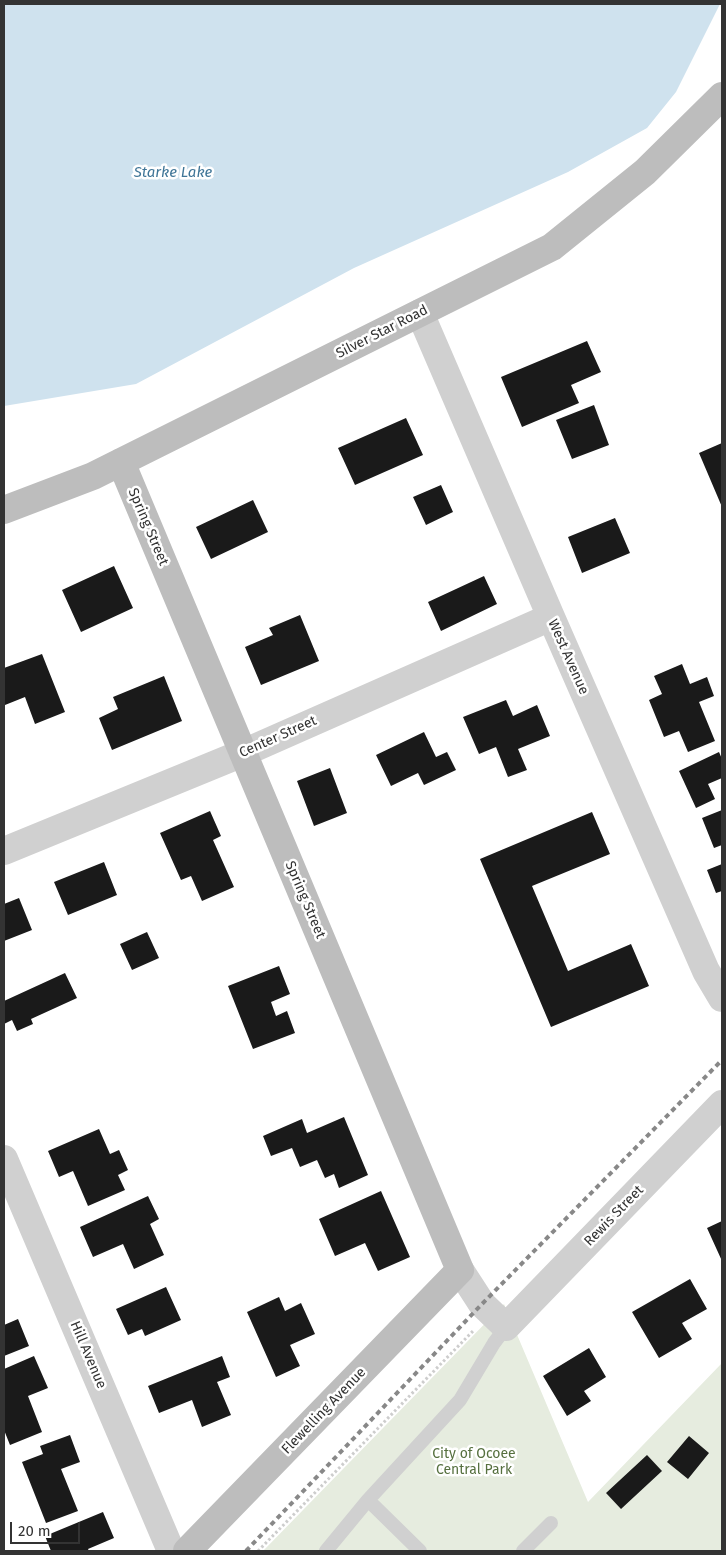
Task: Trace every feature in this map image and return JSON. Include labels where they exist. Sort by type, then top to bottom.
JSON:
[{"type":"street","name":"Silver Star Road","points":[[4,510],[93,476],[552,247],[645,172],[722,96]]},
{"type":"street","name":"West Avenue","points":[[420,313],[706,971],[721,991]]},
{"type":"street","name":"Spring Street","points":[[121,462],[460,1270],[482,1304],[498,1320]]},
{"type":"street","name":"Center Street","points":[[4,851],[243,752],[551,617]]},
{"type":"street","name":"Rewis Street","points":[[498,1320],[722,1104]]},
{"type":"street","name":"Hill Avenue","points":[[4,1159],[172,1551]]},
{"type":"street","name":"Flewelling Avenue","points":[[187,1551],[460,1270]]},
{"type":"lane","points":[[326,1551],[368,1500],[460,1400],[494,1343],[498,1320]]},
{"type":"lane","points":[[368,1500],[420,1551]]},
{"type":"lane","points":[[523,1551],[551,1523]]},
{"type":"path","points":[[258,1551],[498,1320]]},
{"type":"green space","name":"City of Ocoee Central Park","points":[[504,1304],[588,1502],[722,1363],[722,1551],[263,1551]]},
{"type":"water","name":"Starke Lake","points":[[4,4],[720,4],[676,92],[647,128],[568,172],[354,268],[136,384],[4,406]]},
{"type":"building","points":[[587,341],[601,372],[571,385],[579,403],[522,427],[501,377]]},
{"type":"building","points":[[594,405],[609,445],[572,459],[556,420]]},
{"type":"building","points":[[406,418],[423,455],[355,485],[338,448]]},
{"type":"building","points":[[722,443],[722,507],[699,453]]},
{"type":"building","points":[[441,485],[453,512],[426,525],[413,497]]},
{"type":"building","points":[[253,500],[268,532],[211,559],[196,527]]},
{"type":"building","points":[[615,518],[630,553],[582,573],[568,537]]},
{"type":"building","points":[[114,566],[133,608],[81,632],[62,590]]},
{"type":"building","points":[[484,576],[497,604],[441,631],[428,602]]},
{"type":"building","points":[[300,615],[319,661],[261,685],[245,647],[273,635],[269,628]]},
{"type":"building","points":[[42,654],[65,712],[35,724],[25,697],[5,705],[4,668]]},
{"type":"building","points":[[682,664],[690,684],[707,677],[714,696],[699,702],[715,741],[688,752],[679,731],[664,737],[649,700],[662,694],[654,676]]},
{"type":"building","points":[[164,676],[182,721],[112,750],[99,718],[118,709],[113,697]]},
{"type":"building","points":[[506,700],[513,716],[537,705],[550,736],[518,749],[527,770],[508,777],[496,747],[479,754],[463,717]]},
{"type":"building","points":[[424,732],[436,757],[447,752],[456,770],[424,785],[418,773],[391,786],[376,755]]},
{"type":"building","points":[[719,752],[722,759],[722,778],[708,784],[715,799],[696,808],[679,771]]},
{"type":"building","points":[[330,768],[347,813],[314,826],[297,781]]},
{"type":"building","points":[[722,810],[722,845],[714,848],[702,818]]},
{"type":"building","points":[[210,811],[221,836],[213,840],[234,887],[202,901],[191,876],[181,880],[160,833]]},
{"type":"building","points":[[592,812],[610,854],[532,886],[568,971],[631,944],[649,986],[551,1027],[480,859]]},
{"type":"building","points":[[104,862],[117,895],[68,915],[54,882]]},
{"type":"building","points":[[722,864],[722,891],[716,893],[707,870]]},
{"type":"building","points":[[19,898],[32,930],[4,941],[4,904]]},
{"type":"building","points":[[147,932],[159,958],[132,970],[120,944]]},
{"type":"building","points":[[279,966],[290,994],[271,1002],[276,1016],[287,1011],[295,1033],[253,1049],[228,986]]},
{"type":"building","points":[[65,973],[77,998],[31,1019],[33,1024],[17,1031],[12,1020],[4,1024],[4,1001]]},
{"type":"building","points":[[344,1117],[368,1175],[339,1188],[334,1174],[325,1178],[317,1160],[300,1167],[292,1148],[271,1156],[263,1136],[302,1119],[307,1133]]},
{"type":"building","points":[[99,1129],[110,1154],[119,1150],[128,1170],[118,1175],[125,1190],[88,1206],[73,1171],[59,1177],[48,1151]]},
{"type":"building","points":[[381,1191],[410,1257],[378,1271],[365,1243],[335,1256],[319,1219]]},
{"type":"building","points":[[148,1196],[159,1219],[150,1224],[164,1255],[134,1269],[123,1244],[93,1257],[80,1227]]},
{"type":"building","points":[[722,1221],[722,1261],[707,1228]]},
{"type":"building","points":[[690,1279],[707,1309],[682,1323],[692,1339],[659,1358],[632,1312]]},
{"type":"building","points":[[166,1287],[181,1320],[145,1336],[142,1329],[128,1335],[116,1309]]},
{"type":"building","points":[[279,1297],[285,1311],[301,1303],[315,1334],[290,1345],[300,1366],[276,1377],[247,1312]]},
{"type":"building","points":[[18,1319],[29,1346],[4,1356],[4,1325]]},
{"type":"building","points":[[589,1348],[606,1377],[584,1391],[591,1401],[567,1416],[543,1376]]},
{"type":"building","points":[[34,1356],[48,1388],[28,1396],[42,1432],[10,1445],[4,1430],[4,1369]]},
{"type":"building","points":[[222,1356],[230,1377],[217,1382],[231,1415],[202,1427],[192,1400],[159,1413],[148,1386]]},
{"type":"building","points":[[70,1435],[80,1462],[61,1469],[78,1511],[46,1523],[22,1462],[43,1454],[40,1446]]},
{"type":"building","points":[[689,1436],[709,1453],[688,1479],[667,1462]]},
{"type":"building","points":[[647,1455],[662,1471],[621,1509],[606,1493]]},
{"type":"building","points":[[103,1512],[114,1538],[88,1549],[89,1551],[51,1551],[45,1536]]},
{"type":"railway","points":[[246,1551],[482,1304],[722,1060]]}]
